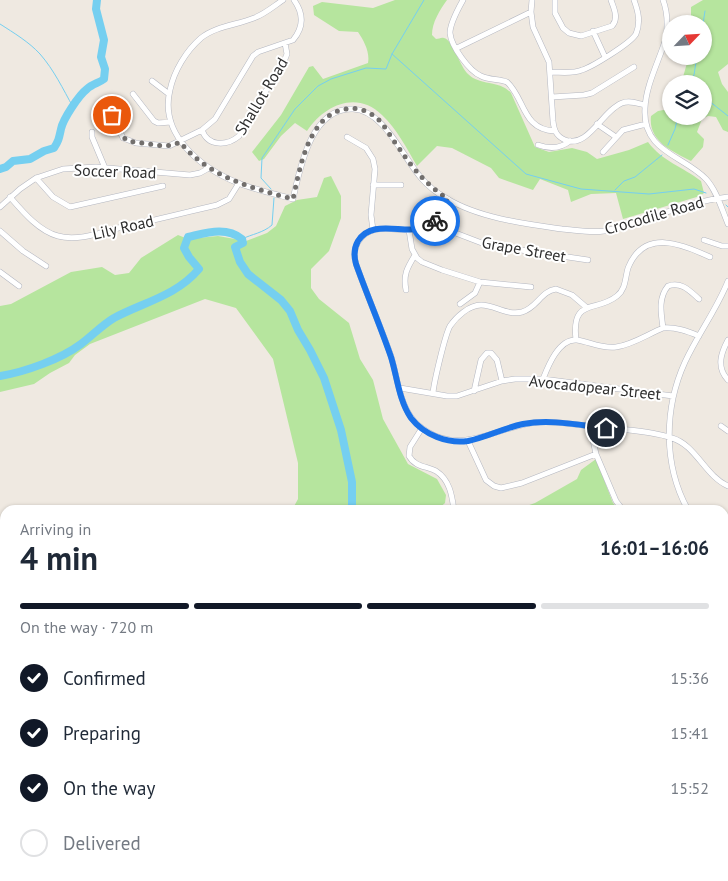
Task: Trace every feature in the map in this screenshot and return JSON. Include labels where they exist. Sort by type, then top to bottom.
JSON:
[{"type":"street","points":[[239,183],[209,168],[180,142],[170,122],[169,94],[180,64],[202,37],[222,27],[261,15],[283,0]]},
{"type":"street","points":[[112,115],[122,136],[128,141],[164,146],[173,145],[202,130],[215,119],[253,56],[258,52],[293,40],[302,26],[301,12],[294,0]]},
{"type":"street","points":[[463,0],[450,30],[451,37],[464,60],[475,73],[510,84],[531,121],[545,130],[555,131]]},
{"type":"street","points":[[532,0],[533,27],[549,58],[555,131],[561,138],[570,141]]},
{"type":"street","points":[[555,0],[555,13],[563,28],[574,35],[581,36],[614,24],[616,16],[611,0]]},
{"type":"street","points":[[551,72],[581,71],[635,36],[639,19],[634,0]]},
{"type":"street","points":[[663,0],[668,20],[666,38],[645,105],[646,124],[651,136],[661,149],[705,178],[717,198],[728,224]]},
{"type":"street","points":[[457,48],[531,12]]},
{"type":"street","points":[[593,31],[605,57]]},
{"type":"street","name":"Shallot Road","points":[[202,130],[210,141],[221,144],[239,136],[286,59],[285,44]]},
{"type":"street","points":[[552,97],[588,95],[634,67]]},
{"type":"street","points":[[152,81],[169,94]]},
{"type":"street","points":[[133,94],[154,121],[170,122]]},
{"type":"street","points":[[538,145],[554,148],[583,138],[613,107],[622,103],[629,101],[645,105]]},
{"type":"street","name":"Crocodile Road","points":[[239,183],[293,199],[306,149],[320,124],[335,113],[352,108],[364,110],[378,120],[423,180],[448,199],[490,216],[588,232],[614,228],[717,198],[728,197]]},
{"type":"street","points":[[597,124],[616,137]]},
{"type":"street","points":[[603,152],[626,128],[646,124]]},
{"type":"street","points":[[92,132],[92,137],[105,168]]},
{"type":"street","points":[[347,137],[359,142],[370,152],[375,164],[371,215],[373,230]]},
{"type":"street","name":"Soccer Road","points":[[0,207],[10,197],[36,178],[78,167],[190,175],[200,173],[209,168]]},
{"type":"street","points":[[36,178],[53,197],[70,207],[163,186]]},
{"type":"street","name":"Lily Road","points":[[10,197],[44,229],[55,236],[73,238],[217,205],[229,199],[239,183]]},
{"type":"street","points":[[373,185],[401,185]]},
{"type":"street","points":[[448,199],[432,224],[425,228],[373,230],[365,234],[359,240],[356,247],[355,260],[389,352],[408,412],[422,428],[441,438],[455,441],[468,441],[512,427],[534,423],[566,423],[669,437],[684,444],[719,481],[728,486]]},
{"type":"street","name":"Grape Street","points":[[432,224],[487,245],[588,260]]},
{"type":"street","points":[[409,230],[410,242],[415,255],[422,262],[480,282],[531,287]]},
{"type":"street","points":[[0,231],[16,246],[46,266]]},
{"type":"street","points":[[704,240],[728,246]]},
{"type":"street","points":[[576,340],[575,322],[580,313],[586,308],[620,294],[631,262],[647,246],[663,242],[673,242],[710,257]]},
{"type":"street","points":[[406,290],[404,282],[405,272],[415,255]]},
{"type":"street","points":[[0,272],[19,286]]},
{"type":"street","points":[[686,505],[675,476],[669,437],[673,396],[685,361],[728,281]]},
{"type":"street","points":[[460,304],[475,293],[480,282]]},
{"type":"street","points":[[663,328],[660,306],[668,286],[673,284],[683,286],[699,299]]},
{"type":"street","points":[[434,393],[434,383],[448,332],[457,317],[468,309],[482,305],[507,312],[520,312],[530,308],[546,292],[556,289],[572,295],[586,308]]},
{"type":"street","points":[[543,379],[556,352],[566,344],[576,340],[602,347],[614,347],[624,345],[663,328],[679,328],[699,336]]},
{"type":"street","points":[[728,340],[722,352],[721,360],[721,369],[728,380]]},
{"type":"street","points":[[474,391],[481,360],[487,353],[491,353],[496,358],[502,381]]},
{"type":"street","name":"Avocadopear Street","points":[[400,388],[457,396],[502,381],[543,379],[673,396]]},
{"type":"street","points":[[721,426],[728,431]]},
{"type":"street","points":[[594,427],[593,440],[596,454],[613,494],[620,505]]},
{"type":"street","points":[[422,428],[410,447],[409,456],[416,464],[443,477],[451,490],[453,505]]},
{"type":"street","points":[[468,441],[486,480],[494,486],[501,488],[522,483],[596,454]]},
{"type":"green space","points":[[395,0],[447,0],[435,21],[432,35],[436,39],[443,38],[450,43],[465,70],[473,78],[501,86],[511,93],[535,147],[549,152],[572,148],[587,152],[597,159],[629,150],[648,142],[666,159],[701,181],[704,193],[700,196],[623,219],[616,193],[591,194],[571,202],[568,190],[540,179],[533,190],[499,178],[491,168],[452,148],[437,146],[417,166],[397,133],[382,115],[372,107],[352,102],[332,108],[322,114],[307,131],[295,123],[281,136],[264,159],[259,161],[252,152],[281,115],[309,67],[313,66],[323,79],[368,63],[367,51],[358,32],[339,31],[314,15],[313,6],[322,2],[373,8]]},
{"type":"green space","points":[[703,0],[728,0],[728,64],[718,72],[722,84],[728,92],[728,132],[723,130],[716,117],[712,116],[712,75],[684,75],[686,65],[712,65],[712,15],[691,15],[691,7]]},
{"type":"green space","points":[[662,110],[662,125],[700,125],[697,132],[704,139],[703,147],[691,161],[669,149],[657,139],[651,125],[651,116]]},
{"type":"green space","points":[[331,176],[341,196],[341,218],[329,251],[311,269],[311,288],[319,299],[349,323],[360,359],[373,380],[383,419],[408,464],[437,479],[446,495],[445,503],[443,505],[295,505],[298,499],[298,463],[273,359],[236,308],[205,299],[90,344],[75,355],[69,363],[34,384],[0,392],[0,306],[11,304],[71,272],[102,267],[115,275],[129,273],[141,258],[178,235],[188,239],[218,236],[246,241],[267,233],[276,226],[285,206],[297,200],[317,197],[324,178]]},
{"type":"green space","points":[[596,459],[615,505],[529,505],[577,479],[581,470]]},
{"type":"waterway","points":[[0,169],[13,161],[30,159],[54,148],[62,125],[76,102],[89,87],[104,79],[105,69],[101,57],[104,40],[96,9],[97,0]]},
{"type":"waterway","points":[[271,189],[261,178],[262,158],[295,109],[318,86],[331,79],[366,68],[386,69],[392,54],[424,0]]},
{"type":"waterway","points":[[704,15],[705,11]]},
{"type":"waterway","points":[[0,24],[40,54],[54,73],[73,107]]},
{"type":"waterway","points":[[392,54],[526,174],[581,189],[649,194],[694,189],[706,193]]},
{"type":"waterway","points":[[694,75],[696,65]]},
{"type":"waterway","points":[[712,103],[728,116]]},
{"type":"waterway","points":[[668,145],[676,125]]},
{"type":"waterway","points":[[615,190],[624,181],[635,177],[662,155]]},
{"type":"waterway","points":[[242,239],[261,232],[272,225],[274,198]]},
{"type":"waterway","points":[[0,376],[53,360],[73,350],[114,318],[159,298],[180,286],[199,269],[184,248],[188,237],[216,232],[236,235],[242,239],[243,243],[235,247],[240,262],[248,274],[281,300],[290,311],[324,378],[341,430],[352,482],[352,505]]},
{"type":"way so far","points":[[112,115],[123,138],[128,141],[164,146],[180,142],[200,162],[222,176],[250,187],[293,199],[306,149],[320,124],[326,118],[343,110],[352,108],[364,110],[384,127],[423,180],[431,188],[448,199],[435,221]]},
{"type":"route","points":[[435,221],[427,227],[420,229],[373,230],[359,240],[355,251],[356,264],[386,344],[405,407],[414,421],[435,436],[455,441],[468,441],[512,427],[542,422],[606,428]]}]
